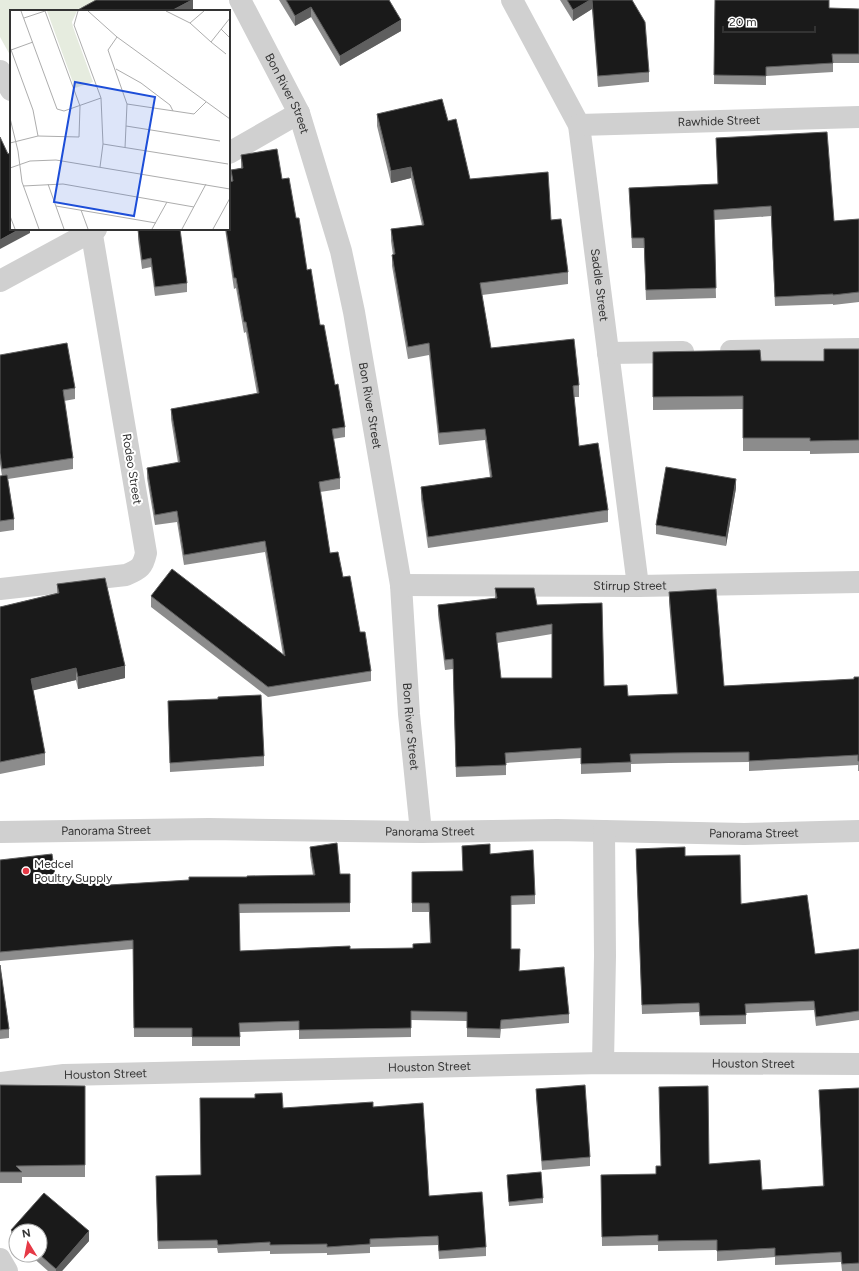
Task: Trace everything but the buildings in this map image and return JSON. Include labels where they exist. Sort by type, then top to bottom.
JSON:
[{"type":"street","name":"Bon River Street","points":[[240,0],[299,114],[341,250],[351,297],[401,585],[409,714],[421,832]]},
{"type":"street","name":"Saddle Street","points":[[512,0],[579,125],[638,586]]},
{"type":"street","points":[[0,71],[10,88]]},
{"type":"street","points":[[230,152],[299,114]]},
{"type":"street","name":"Rawhide Street","points":[[579,125],[859,117]]},
{"type":"street","points":[[0,281],[93,230]]},
{"type":"street","name":"Rodeo Street","points":[[0,589],[126,575],[136,571],[143,564],[146,552],[93,230]]},
{"type":"street","points":[[608,353],[859,349]]},
{"type":"street","name":"Stirrup Street","points":[[401,585],[638,586],[859,582]]},
{"type":"street","name":"Panorama Street","points":[[0,832],[209,829],[421,832],[557,830],[744,834],[859,831]]},
{"type":"street","points":[[603,1062],[605,956],[604,831]]},
{"type":"street","name":"Houston Street","points":[[0,1083],[64,1075],[603,1062],[859,1064]]},
{"type":"street","points":[[0,1259],[7,1271]]},
{"type":"shaded area","points":[[0,0],[110,0],[92,10],[10,10],[10,55],[0,37]]},
{"type":"place","name":"Medcel Poultry Supply","points":[[26,871]]}]
